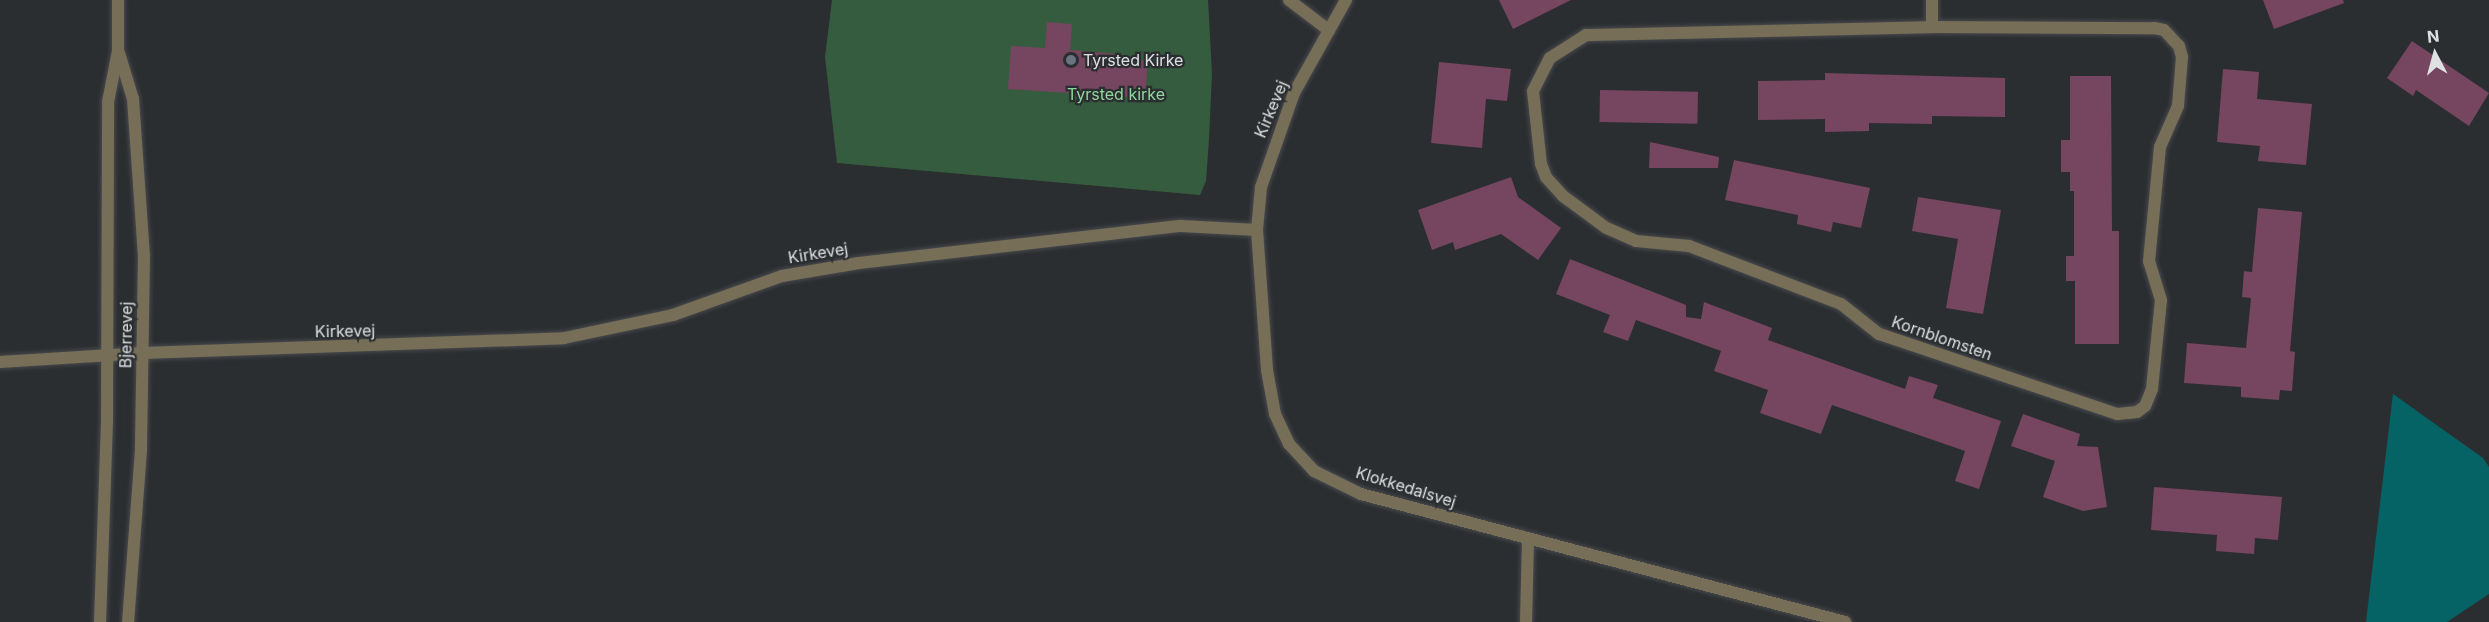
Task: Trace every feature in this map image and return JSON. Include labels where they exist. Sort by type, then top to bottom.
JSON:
[{"type":"street","name":"Bjerrevej","points":[[100,622],[108,355],[108,102],[118,51],[118,0]]},
{"type":"street","points":[[1289,0],[1328,29]]},
{"type":"street","name":"Kirkevej","points":[[0,362],[142,353],[564,338],[672,315],[782,276],[859,263],[1181,226],[1257,230],[1269,155],[1294,93],[1346,0]]},
{"type":"street","points":[[1932,0],[1932,27]]},
{"type":"street","name":"Kornblomsten","points":[[1932,27],[2154,28],[2164,30],[2179,46],[2182,57],[2178,106],[2160,147],[2149,261],[2161,300],[2152,389],[2145,406],[2137,412],[2117,414],[1879,334],[1841,304],[1689,246],[1636,241],[1605,227],[1563,196],[1546,177],[1540,164],[1533,91],[1550,58],[1586,35],[1932,27]]},
{"type":"street","name":"Bjerrevej","points":[[118,51],[133,99],[144,255],[136,549],[129,622]]},
{"type":"street","name":"Klokkedalsvej","points":[[1257,230],[1267,370],[1275,414],[1290,444],[1314,471],[1361,494],[1845,622]]},
{"type":"street","points":[[1526,622],[1528,539]]},
{"type":"green space","name":"Tyrsted kirke","points":[[832,0],[1208,0],[1212,74],[1206,181],[1200,195],[837,163],[825,57]]},
{"type":"water","points":[[2393,394],[2483,458],[2489,467],[2489,594],[2447,622],[2366,622]]},
{"type":"building","points":[[1499,0],[1571,0],[1513,29]]},
{"type":"building","points":[[2263,0],[2343,0],[2344,3],[2274,29]]},
{"type":"building","name":"Tyrsted Kirke","points":[[1047,22],[1072,24],[1070,50],[1117,54],[1117,59],[1148,61],[1145,98],[1008,89],[1011,46],[1045,48]]},
{"type":"building","points":[[2412,41],[2489,93],[2469,126],[2416,90],[2413,96],[2387,78]]},
{"type":"building","points":[[1439,62],[1511,69],[1507,101],[1486,99],[1482,148],[1431,143]]},
{"type":"building","points":[[2223,69],[2259,72],[2257,99],[2312,104],[2306,165],[2258,161],[2260,146],[2217,142]]},
{"type":"building","points":[[1825,73],[2005,78],[2005,117],[1932,116],[1932,124],[1869,123],[1869,131],[1825,132],[1825,119],[1758,120],[1758,81],[1825,80]]},
{"type":"building","points":[[2070,76],[2111,76],[2112,231],[2119,231],[2119,344],[2075,344],[2075,281],[2066,281],[2066,256],[2074,256],[2074,191],[2070,191],[2070,172],[2061,172],[2061,140],[2070,140]]},
{"type":"building","points":[[1600,90],[1698,92],[1697,124],[1599,122]]},
{"type":"building","points":[[1650,142],[1719,157],[1718,168],[1649,168]]},
{"type":"building","points":[[1734,160],[1870,188],[1861,228],[1833,222],[1831,232],[1797,224],[1798,215],[1725,200]]},
{"type":"building","points":[[1511,177],[1518,197],[1561,228],[1538,260],[1501,234],[1455,250],[1453,242],[1432,250],[1418,210]]},
{"type":"building","points":[[1918,197],[2001,210],[1983,314],[1946,308],[1958,239],[1912,231]]},
{"type":"building","points":[[2258,208],[2302,212],[2290,351],[2295,352],[2292,391],[2280,390],[2279,400],[2241,397],[2241,387],[2184,383],[2187,343],[2246,348],[2251,298],[2242,297],[2244,271],[2252,272]]},
{"type":"building","points":[[1570,259],[1686,305],[1686,317],[1701,319],[1704,302],[1772,328],[1768,340],[1905,389],[1909,376],[1938,385],[1933,398],[2001,421],[1979,489],[1955,481],[1965,451],[1832,405],[1821,434],[1760,413],[1768,390],[1714,371],[1721,351],[1636,320],[1628,341],[1603,332],[1610,315],[1556,294]]},
{"type":"building","points":[[2023,414],[2080,434],[2077,446],[2098,447],[2107,507],[2083,511],[2043,497],[2055,461],[2011,446]]},
{"type":"building","points":[[2154,487],[2282,497],[2278,540],[2255,538],[2254,554],[2216,551],[2217,535],[2151,530]]},
{"type":"place","name":"Tyrsted Kirke","points":[[1071,60]]}]
